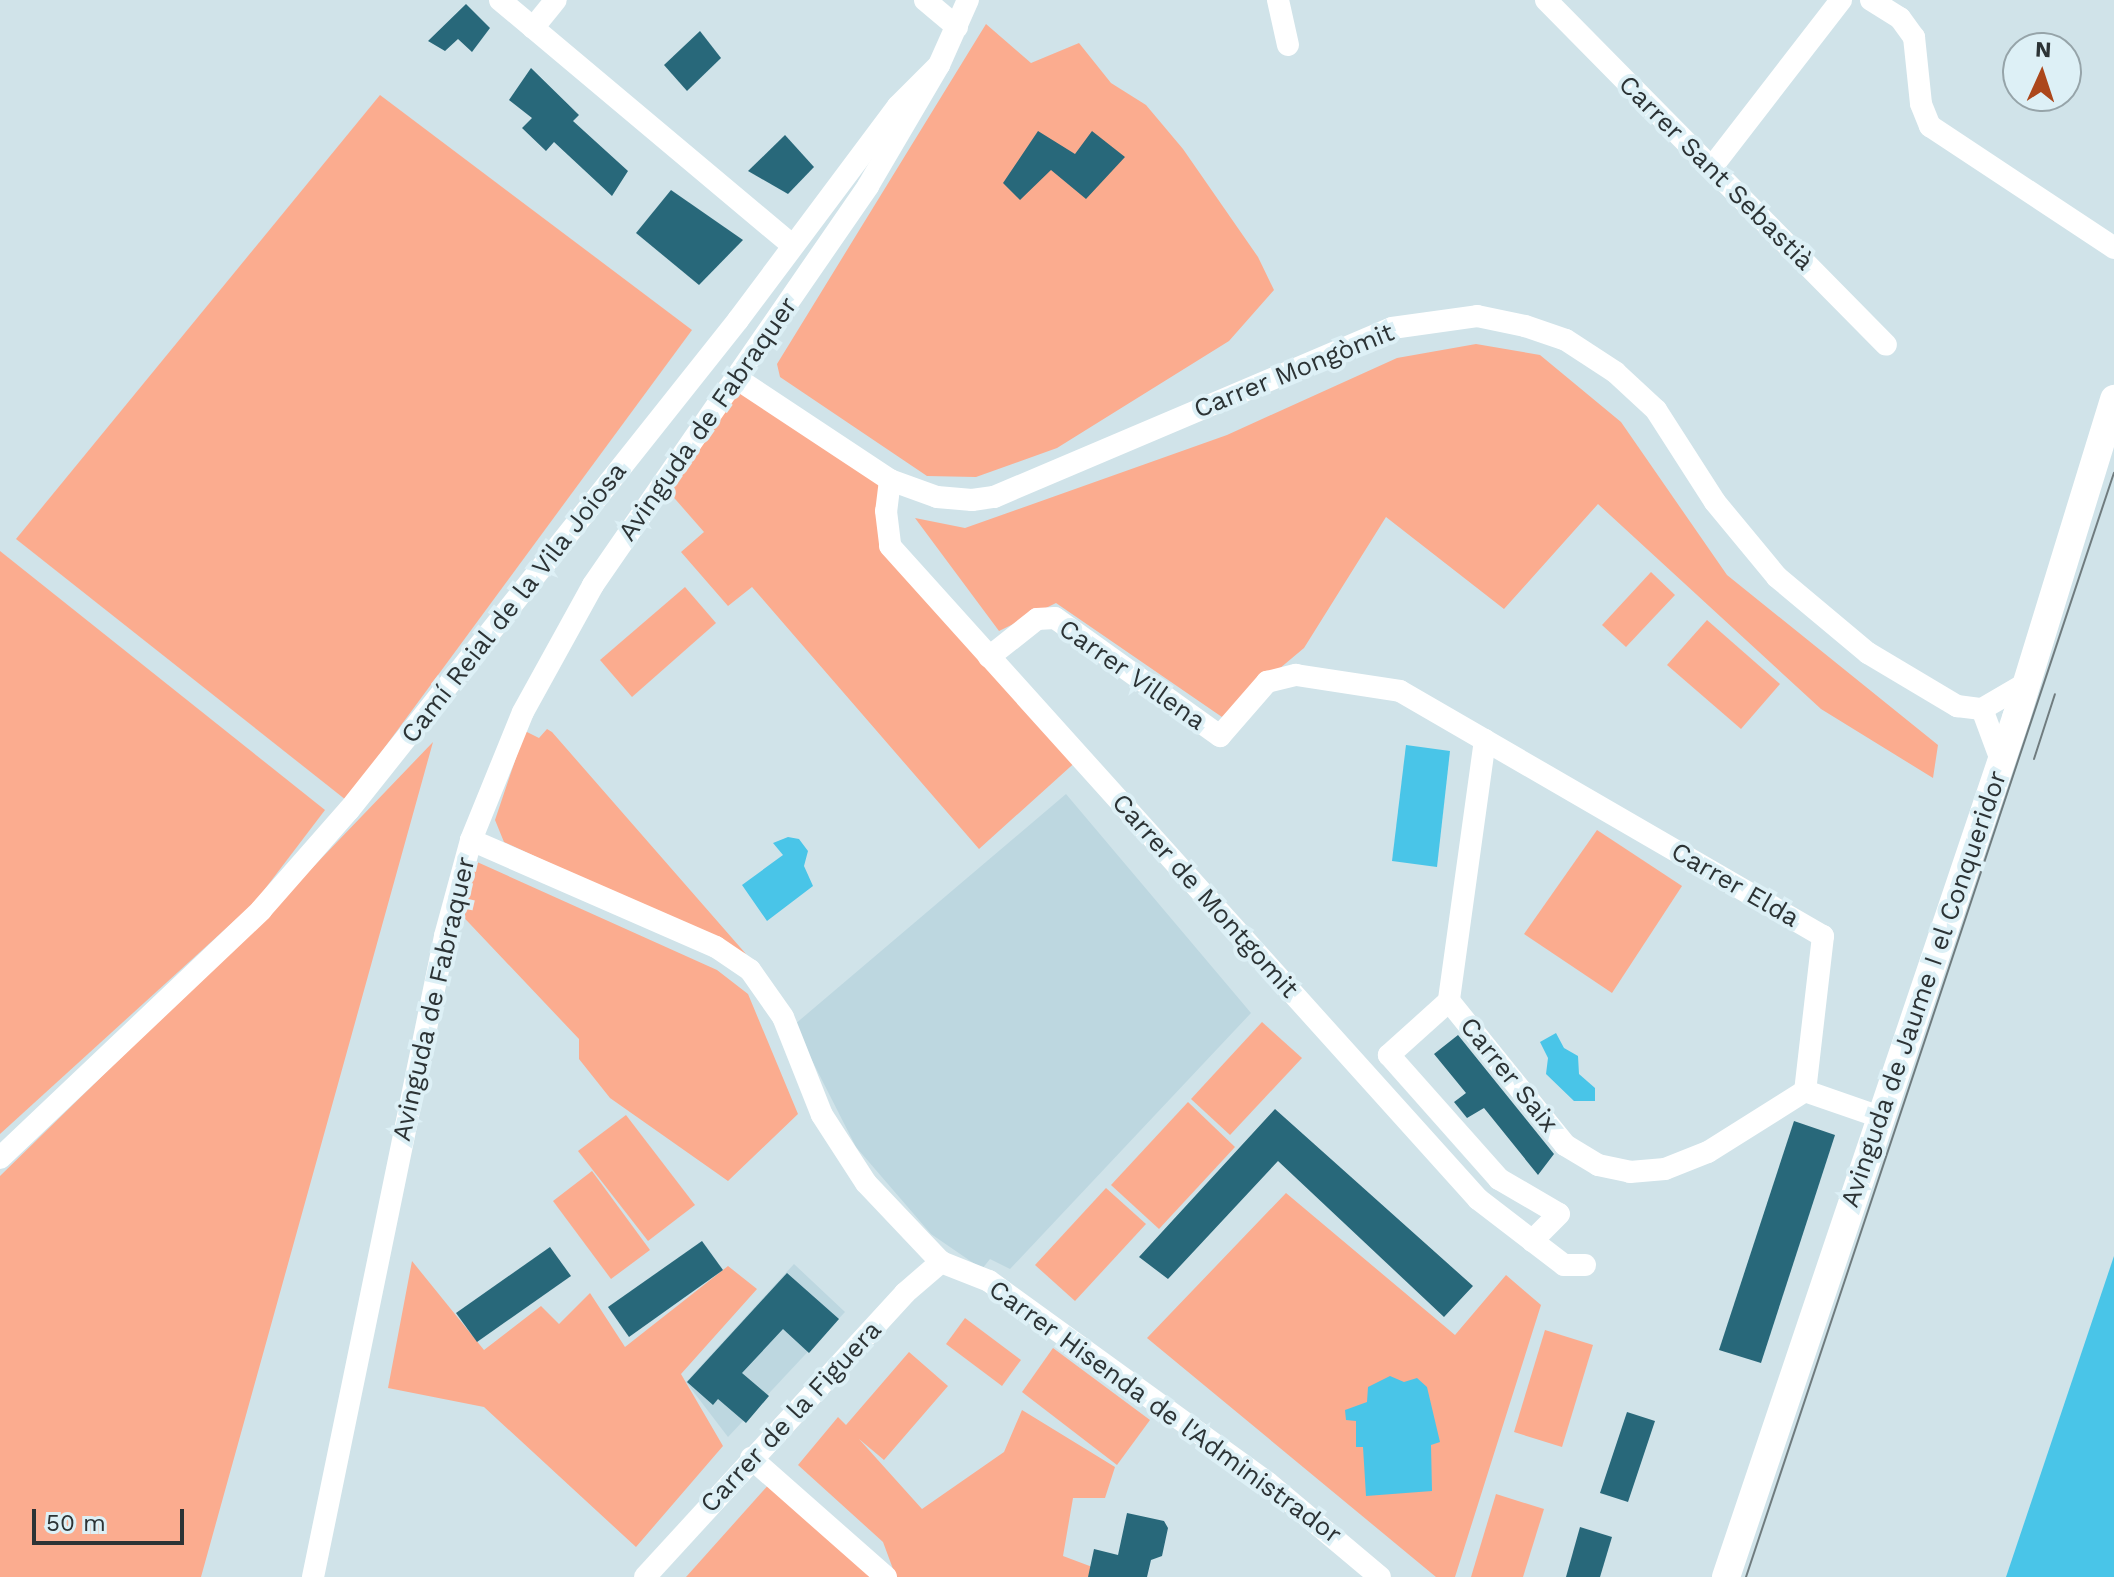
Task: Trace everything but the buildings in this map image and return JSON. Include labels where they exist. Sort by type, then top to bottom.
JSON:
[{"type":"street","points":[[500,0],[792,245]]},
{"type":"street","points":[[533,28],[556,0]]},
{"type":"street","points":[[925,0],[957,27]]},
{"type":"street","name":"Camí Reial de la Vila Joiosa","points":[[0,1158],[261,910],[329,832],[441,697],[898,106],[939,65],[968,0]]},
{"type":"street","points":[[1278,0],[1288,45]]},
{"type":"street","name":"Carrer Sant Sebastià","points":[[1546,0],[1886,345]]},
{"type":"street","points":[[1712,167],[1841,0]]},
{"type":"street","points":[[1871,0],[1900,18],[1914,37],[1921,104],[1930,126],[2114,248]]},
{"type":"street","name":"Avinguda de Fabraquer","points":[[313,1577],[438,966],[471,840],[523,712],[593,585],[868,186],[939,65]]},
{"type":"street","name":"Carrer Mongòmit","points":[[736,378],[890,480],[937,497],[994,497],[1392,328],[1477,316],[1513,323],[1566,340],[1646,400],[1715,502],[1777,577],[1868,653],[1957,706],[1982,709]]},
{"type":"street","name":"Avinguda de Jaume I el Conqueridor","points":[[1726,1577],[2001,760],[2114,399]]},
{"type":"street","name":"Carrer de Montgomit","points":[[890,480],[886,511],[890,546],[1478,1199],[1564,1265],[1585,1265]]},
{"type":"street","name":"Carrer Villena","points":[[989,657],[1037,619],[1055,618],[1220,736],[1267,682],[1296,675],[1400,691],[1485,740]]},
{"type":"street","points":[[2001,760],[1982,709],[2025,684]]},
{"type":"street","name":"Carrer Saix","points":[[1485,740],[1449,1001],[1565,1145],[1598,1165],[1630,1172],[1665,1169],[1708,1152],[1805,1091]]},
{"type":"street","name":"Carrer Elda","points":[[1485,740],[1823,936],[1805,1091]]},
{"type":"street","points":[[471,840],[716,947],[750,970],[783,1017],[822,1115],[866,1183],[941,1262]]},
{"type":"street","points":[[1449,1001],[1389,1055],[1499,1179],[1559,1214],[1532,1241]]},
{"type":"street","points":[[1805,1091],[1880,1117]]},
{"type":"street","name":"Carrer de la Figuera","points":[[645,1577],[905,1293],[941,1262]]},
{"type":"street","name":"Carrer Hisenda de l'Administrador","points":[[941,1262],[989,1281],[1268,1483],[1380,1577]]},
{"type":"street","points":[[751,1458],[886,1577]]},
{"type":"shaded area","points":[[986,24],[1031,63],[1079,43],[1111,83],[1146,105],[1183,149],[1258,257],[1274,290],[1229,341],[1057,448],[976,477],[927,476],[780,377],[777,364]]},
{"type":"shaded area","points":[[380,95],[692,330],[346,800],[16,539]]},
{"type":"shaded area","points":[[1476,344],[1540,355],[1621,422],[1727,575],[1938,745],[1933,778],[1821,709],[1598,504],[1504,609],[1386,517],[1304,648],[1222,717],[1056,603],[999,631],[915,518],[965,528],[1227,435],[1397,358]]},
{"type":"shaded area","points":[[736,378],[890,480],[890,546],[1080,758],[979,849],[752,587],[728,606],[681,552],[704,532],[662,484]]},
{"type":"shaded area","points":[[0,551],[325,810],[255,902],[0,1134]]},
{"type":"shaded area","points":[[1651,572],[1675,595],[1626,647],[1602,625]]},
{"type":"shaded area","points":[[685,587],[716,623],[632,697],[600,660]]},
{"type":"shaded area","points":[[1707,620],[1780,684],[1741,729],[1667,665]]},
{"type":"shaded area","points":[[547,729],[746,954],[504,842],[495,820],[525,731],[539,738]]},
{"type":"shaded area","points":[[433,742],[201,1577],[0,1577],[0,1176],[267,915]]},
{"type":"shaded area","points":[[1066,794],[1251,1013],[1010,1269],[990,1259],[982,1269],[931,1234],[856,1147],[794,1025]]},
{"type":"shaded area","points":[[1597,830],[1682,886],[1612,993],[1524,934]]},
{"type":"shaded area","points":[[466,857],[717,970],[748,994],[798,1114],[728,1181],[610,1098],[579,1059],[579,1039],[453,906]]},
{"type":"shaded area","points":[[1262,1022],[1302,1058],[1230,1135],[1191,1099]]},
{"type":"shaded area","points":[[1188,1102],[1235,1147],[1159,1229],[1111,1185]]},
{"type":"shaded area","points":[[626,1115],[695,1205],[648,1241],[578,1151]]},
{"type":"shaded area","points":[[592,1171],[650,1250],[611,1279],[553,1201]]},
{"type":"shaded area","points":[[1106,1188],[1146,1224],[1075,1301],[1035,1265]]},
{"type":"shaded area","points":[[1286,1193],[1455,1335],[1506,1275],[1541,1305],[1455,1577],[1436,1577],[1147,1338]]},
{"type":"shaded area","points":[[412,1261],[484,1350],[541,1306],[559,1324],[590,1293],[625,1347],[728,1266],[757,1289],[681,1374],[723,1446],[636,1547],[484,1407],[388,1388]]},
{"type":"shaded area","points":[[794,1264],[845,1312],[728,1437],[686,1382]]},
{"type":"shaded area","points":[[965,1318],[1021,1360],[1002,1386],[946,1344]]},
{"type":"shaded area","points":[[1545,1330],[1593,1345],[1562,1447],[1514,1432]]},
{"type":"shaded area","points":[[1053,1348],[1150,1420],[1117,1465],[1022,1392]]},
{"type":"shaded area","points":[[909,1352],[948,1386],[884,1460],[859,1439],[922,1509],[1004,1452],[1022,1410],[1115,1467],[1105,1498],[1073,1498],[1063,1556],[1119,1577],[896,1577],[883,1542],[798,1465],[838,1417],[846,1425]]},
{"type":"shaded area","points":[[771,1482],[870,1577],[686,1577]]},
{"type":"shaded area","points":[[1496,1494],[1544,1509],[1523,1577],[1471,1577]]},
{"type":"water","points":[[1406,745],[1450,751],[1437,867],[1392,861]]},
{"type":"water","points":[[788,837],[799,839],[808,851],[804,866],[813,886],[767,921],[742,885],[783,855],[773,843]]},
{"type":"water","points":[[1556,1033],[1564,1048],[1578,1056],[1579,1074],[1595,1088],[1595,1101],[1574,1101],[1546,1074],[1548,1058],[1540,1042]]},
{"type":"water","points":[[2114,1256],[2114,1577],[2006,1577]]},
{"type":"water","points":[[1390,1376],[1404,1382],[1417,1378],[1427,1387],[1440,1442],[1431,1445],[1432,1491],[1366,1496],[1363,1447],[1356,1447],[1356,1421],[1346,1420],[1345,1410],[1367,1402],[1368,1387]]},
{"type":"tram line","points":[[1746,1577],[2114,473]]},
{"type":"tram line","points":[[2034,759],[2055,694]]}]
